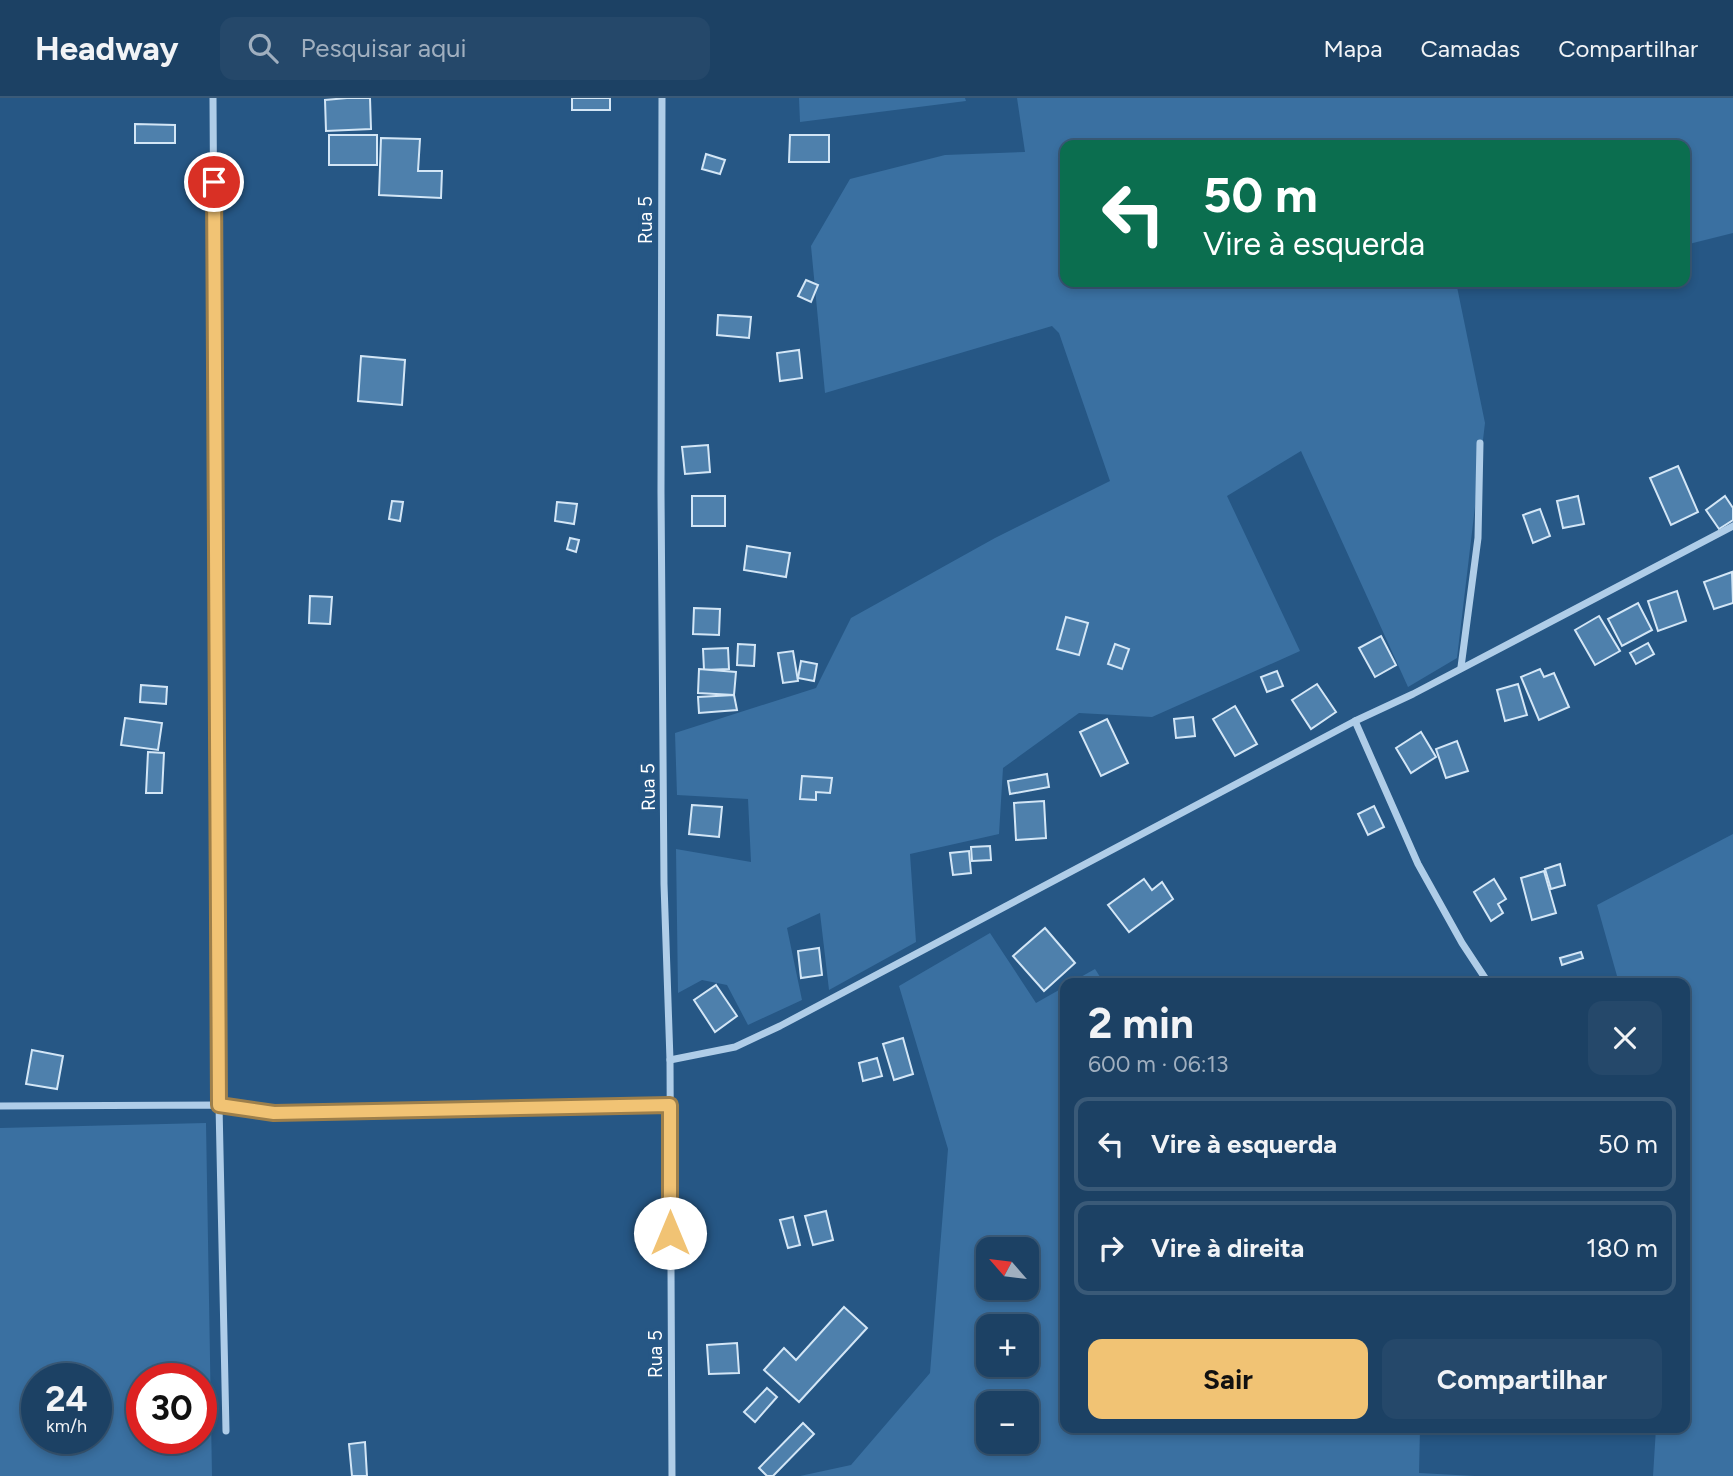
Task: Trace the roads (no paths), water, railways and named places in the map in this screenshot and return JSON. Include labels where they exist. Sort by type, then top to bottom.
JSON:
[{"type":"street","points":[[214,98],[219,1105],[226,1431]]},
{"type":"street","name":"Rua 5","points":[[662,98],[664,856],[670,1060],[672,1476]]},
{"type":"street","points":[[1461,667],[1478,538],[1480,443]]},
{"type":"street","points":[[670,1060],[735,1046],[779,1026],[1354,721],[1413,694],[1733,526]]},
{"type":"street","points":[[1354,721],[1418,864],[1462,943],[1485,978]]},
{"type":"street","points":[[0,1106],[219,1105],[274,1113],[670,1105]]}]
